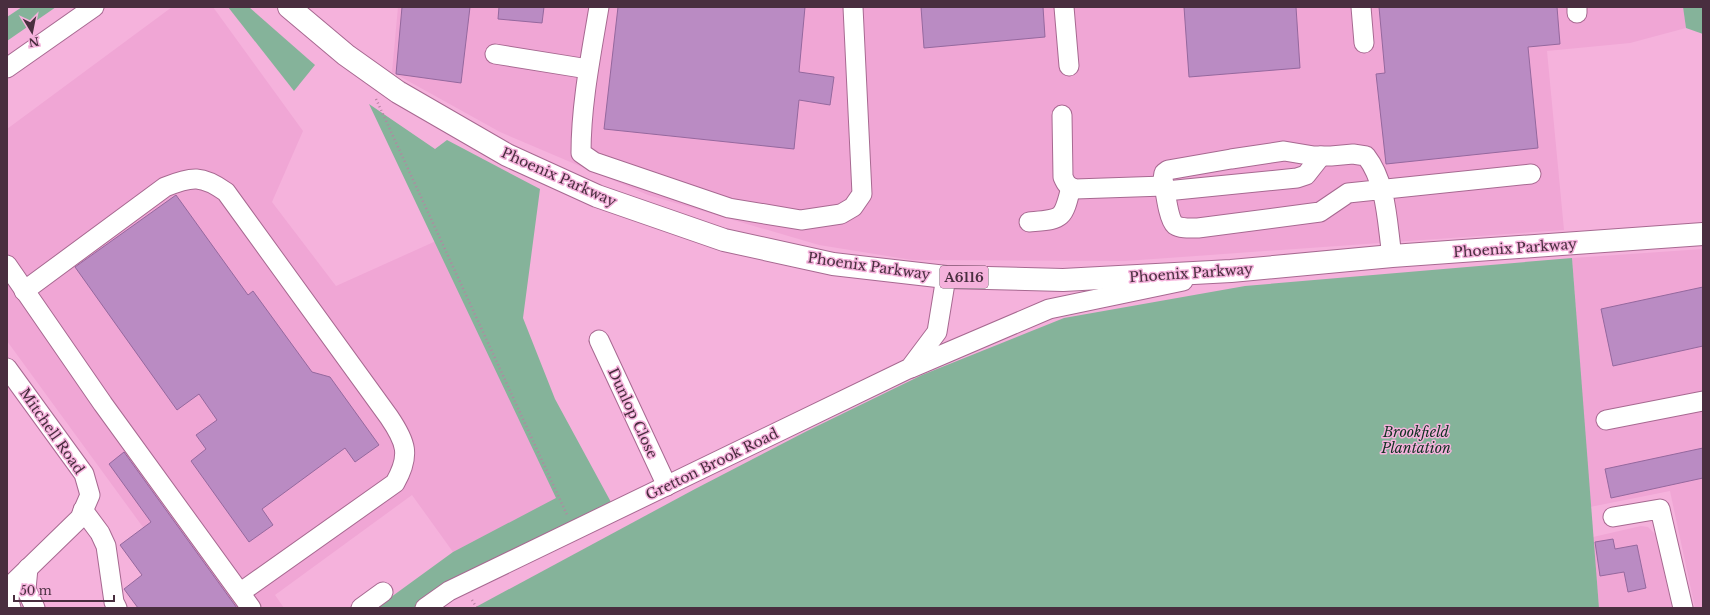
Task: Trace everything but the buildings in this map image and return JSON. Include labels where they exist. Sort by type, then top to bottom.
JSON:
[{"type":"main road","name":"Phoenix Parkway","points":[[289,7],[346,55],[398,92],[507,155],[597,196],[724,240],[833,264],[946,277],[1063,280],[1231,271],[1392,256],[1703,234]]},
{"type":"street","points":[[7,68],[94,7]]},
{"type":"street","points":[[599,7],[588,69],[582,118],[581,153],[594,162],[729,208],[800,220],[842,214],[853,207],[862,194],[853,7]]},
{"type":"street","points":[[1064,7],[1069,66]]},
{"type":"street","points":[[1361,7],[1364,43]]},
{"type":"street","points":[[495,54],[588,69]]},
{"type":"street","points":[[1062,115],[1063,177],[1065,183],[1075,189],[1165,189],[1297,178],[1306,174],[1321,156]]},
{"type":"street","points":[[1392,256],[1382,190],[1374,166],[1366,156],[1353,154],[1321,156],[1284,151],[1168,170],[1164,173],[1163,179],[1171,218],[1176,225],[1184,228],[1198,228],[1320,212],[1348,193],[1382,190],[1531,174]]},
{"type":"street","points":[[24,291],[165,187],[187,180],[199,179],[212,182],[226,192],[389,417],[401,435],[405,452],[402,470],[395,483],[241,592]]},
{"type":"street","points":[[1029,222],[1056,220],[1063,214],[1067,206],[1071,187]]},
{"type":"street","points":[[7,265],[103,404],[252,608]]},
{"type":"street","points":[[910,368],[1049,309],[1231,271]]},
{"type":"street","name":"Gretton Brook Road","points":[[425,608],[449,591],[910,368],[937,332],[946,277]]},
{"type":"street","name":"Dunlop Close","points":[[599,340],[667,486]]},
{"type":"street","name":"Mitchell Road","points":[[7,368],[84,474],[90,495],[80,518],[10,586],[9,601],[11,608]]},
{"type":"street","points":[[1606,420],[1703,401]]},
{"type":"street","points":[[1613,517],[1660,509],[1683,608]]},
{"type":"street","points":[[83,510],[100,533],[106,546],[114,602],[117,608]]},
{"type":"street","points":[[28,568],[26,588],[35,608]]},
{"type":"street","points":[[361,608],[383,592]]},
{"type":"path","points":[[374,95],[574,531]]},
{"type":"path","points":[[472,600],[477,608]]},
{"type":"shaded area","points":[[172,7],[213,7],[303,131],[272,202],[336,286],[436,241],[558,498],[453,552],[412,495],[275,595],[284,608],[202,608],[7,341],[7,129]]},
{"type":"shaded area","points":[[398,7],[1683,7],[1686,28],[1630,43],[1547,51],[1564,230],[1125,261],[912,260],[819,245],[648,195],[500,132],[392,72]]},
{"type":"shaded area","points":[[1703,249],[1703,608],[1695,608],[1670,491],[1590,507],[1572,258]]},
{"type":"shaded area","points":[[1641,526],[1648,527],[1656,535],[1672,608],[1599,608],[1593,537]]},
{"type":"green space","points":[[22,7],[56,7],[7,41],[7,17]]},
{"type":"green space","points":[[228,7],[249,7],[315,65],[294,91]]},
{"type":"green space","points":[[1683,7],[1703,7],[1703,34],[1686,28]]},
{"type":"green space","points":[[369,104],[435,149],[447,140],[540,189],[523,318],[555,399],[612,504],[417,608],[376,608],[453,552],[556,498]]},
{"type":"green space","name":"Brookfield Plantation","points":[[1572,258],[1599,608],[474,608],[695,489],[807,431],[922,375],[1064,318],[1245,286]]}]
